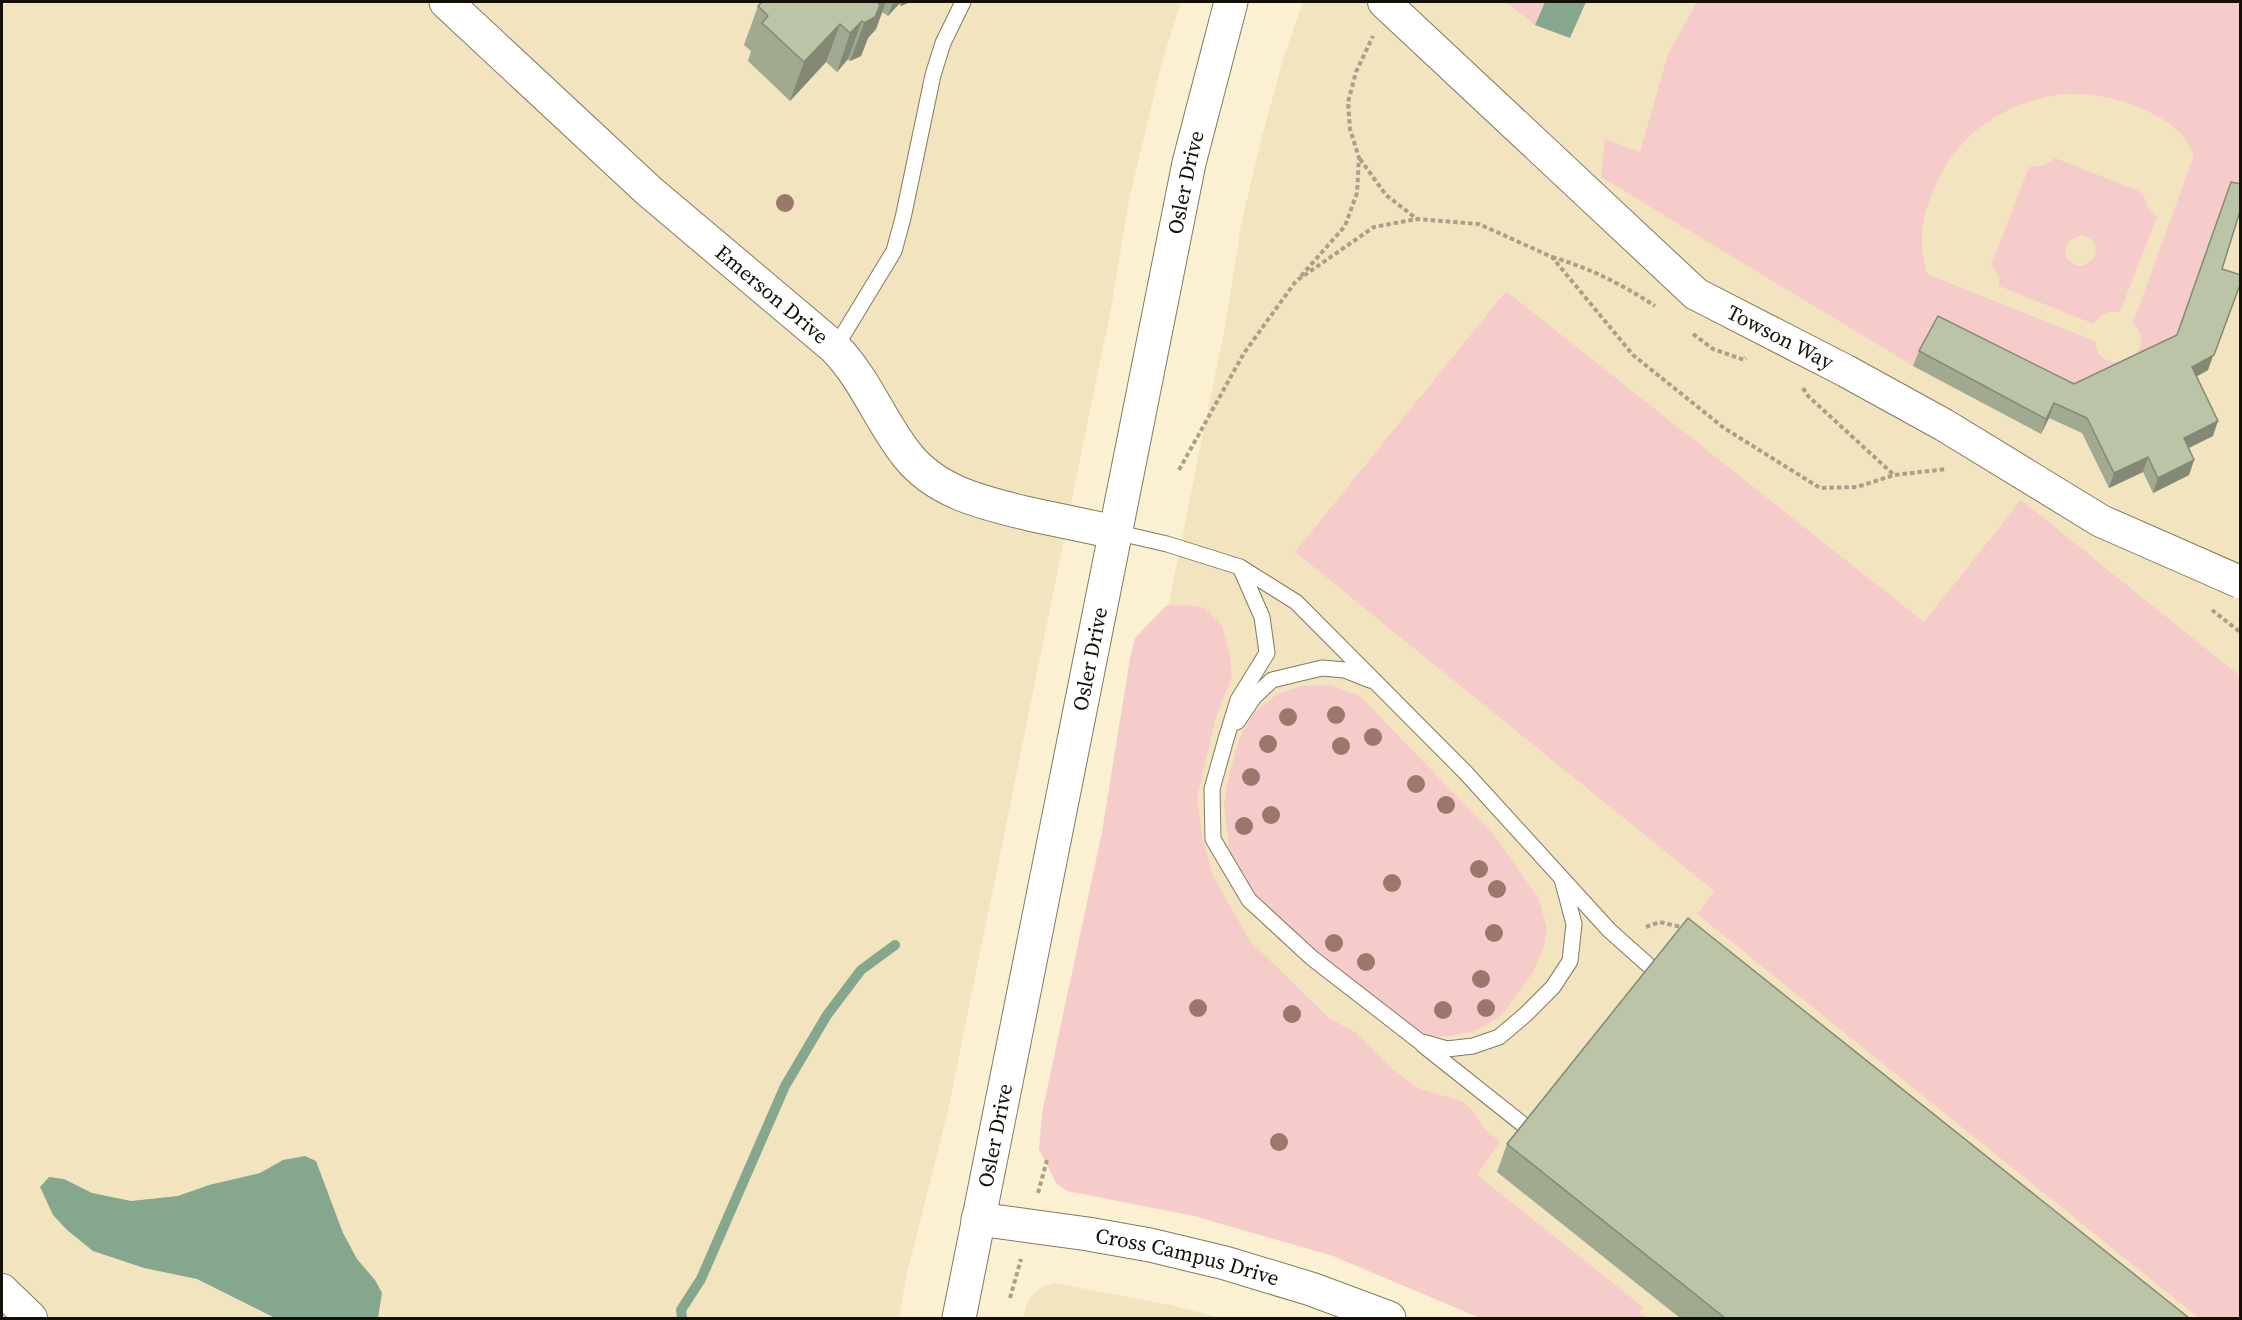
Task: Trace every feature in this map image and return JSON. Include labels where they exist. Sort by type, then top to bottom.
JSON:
[{"type":"street","name":"Emerson Drive","points":[[446,2],[649,190],[836,348],[863,382],[895,439],[909,458],[941,485],[985,503],[1115,532]]},
{"type":"street","name":"Osler Drive","points":[[959,1318],[1189,163],[1231,2]]},
{"type":"street","name":"Towson Way","points":[[1384,2],[1696,294],[1944,424],[2101,521],[2241,582]]},
{"type":"street","name":"Cross Campus Drive","points":[[978,1220],[1088,1234],[1225,1263],[1311,1289],[1389,1318]]},
{"type":"street","points":[[2,1290],[31,1318]]},
{"type":"lane","points":[[836,348],[894,251],[933,75],[943,43],[963,2]]},
{"type":"lane","points":[[1115,532],[1167,544],[1240,567],[1296,602],[1465,772],[1609,930],[1656,972]]},
{"type":"lane","points":[[1240,567],[1262,617],[1267,652],[1238,700],[1226,739],[1212,789],[1213,839],[1249,900],[1312,958],[1530,1131]]},
{"type":"lane","points":[[1226,739],[1254,697],[1272,680],[1322,668],[1345,670],[1376,682]]},
{"type":"lane","points":[[1419,1041],[1447,1049],[1473,1046],[1499,1037],[1526,1015],[1553,987],[1570,961],[1574,924],[1562,879]]},
{"type":"path","points":[[1375,31],[1356,72],[1348,102],[1350,129],[1359,158],[1386,195],[1418,219]]},
{"type":"path","points":[[1179,470],[1244,352],[1296,281],[1345,226],[1357,193],[1359,158]]},
{"type":"path","points":[[1296,281],[1374,227],[1418,219],[1479,224],[1552,257],[1633,355],[1724,428],[1820,488],[1857,487],[1894,475],[1808,396]]},
{"type":"path","points":[[1645,927],[1660,922],[1687,928]]},
{"type":"shaded area","points":[[2,2],[1181,2],[1162,62],[1129,200],[1113,298],[948,1111],[906,1277],[899,1318],[2,1318]]},
{"type":"shaded area","points":[[1303,2],[2240,2],[2240,1318],[1527,1318],[1060,1141],[1226,321],[1241,225],[1284,56]]},
{"type":"shaded area","points":[[1506,2],[1545,2],[1535,25]]},
{"type":"shaded area","points":[[1545,2],[1586,2],[1570,38],[1535,25]]},
{"type":"shaded area","points":[[1697,2],[2240,2],[2240,200],[2172,350],[2068,399],[1933,331],[1913,366],[1601,177],[1605,139],[1640,152],[1668,54]],"holes":[[[2060,94],[2109,98],[2144,109],[2176,129],[2194,155],[2133,323],[2140,335],[2140,345],[2135,354],[2127,360],[2117,362],[2107,360],[2099,354],[2095,341],[1927,274],[1923,254],[1922,229],[1931,195],[1944,169],[1969,137],[2001,114],[2019,106]]]},
{"type":"shaded area","points":[[2055,158],[2143,193],[2148,208],[2157,217],[2120,312],[2105,314],[2094,324],[1999,286],[1999,276],[1991,265],[2029,167],[2045,165]],"holes":[[[2081,235],[2091,240],[2096,246],[2092,260],[2086,265],[2078,266],[2071,262],[2065,253],[2069,241]]]},
{"type":"shaded area","points":[[1506,291],[1924,622],[2021,500],[2240,676],[2240,1318],[2199,1318],[1697,914],[1714,891],[1295,552]]},
{"type":"shaded area","points":[[1186,605],[1205,608],[1222,625],[1230,655],[1232,677],[1216,717],[1197,798],[1203,841],[1213,876],[1250,941],[1329,1018],[1355,1032],[1389,1066],[1415,1087],[1464,1102],[1483,1127],[1500,1142],[1477,1175],[1643,1307],[1640,1313],[1649,1318],[1480,1318],[1333,1256],[1194,1216],[1067,1191],[1056,1183],[1039,1149],[1042,1113],[1102,832],[1130,658],[1135,638],[1166,606]]},
{"type":"shaded area","points":[[1331,685],[1360,696],[1495,836],[1539,899],[1547,929],[1544,946],[1533,972],[1502,1015],[1476,1031],[1446,1037],[1430,1036],[1404,1026],[1267,913],[1243,882],[1229,848],[1224,803],[1239,739],[1253,714],[1277,694],[1302,686]]},
{"type":"shaded area","points":[[305,1156],[316,1161],[343,1233],[357,1259],[375,1280],[382,1293],[378,1318],[275,1318],[197,1279],[144,1268],[93,1251],[53,1215],[40,1187],[49,1177],[64,1179],[92,1193],[131,1201],[178,1196],[209,1185],[260,1173],[283,1160]]},
{"type":"shaded area","points":[[1055,1283],[1171,1305],[1221,1318],[1023,1318],[1027,1303],[1034,1293],[1044,1286]]},
{"type":"building","points":[[762,2],[880,2],[878,3],[880,5],[875,17],[864,23],[862,21],[850,33],[840,24],[804,62],[762,23],[768,16],[758,6]]},
{"type":"building","points":[[2231,182],[2241,184],[2241,208],[2222,269],[2241,275],[2241,282],[2214,355],[2192,367],[2218,421],[2184,438],[2194,460],[2158,478],[2148,457],[2114,473],[2087,418],[2054,403],[2046,419],[1919,351],[1938,316],[2074,384],[2177,335]]},
{"type":"building","points":[[1688,918],[2189,1318],[1725,1318],[1507,1144]]},
{"type":"waterway","points":[[682,1318],[681,1310],[701,1279],[785,1086],[827,1015],[861,970],[895,945]]}]
